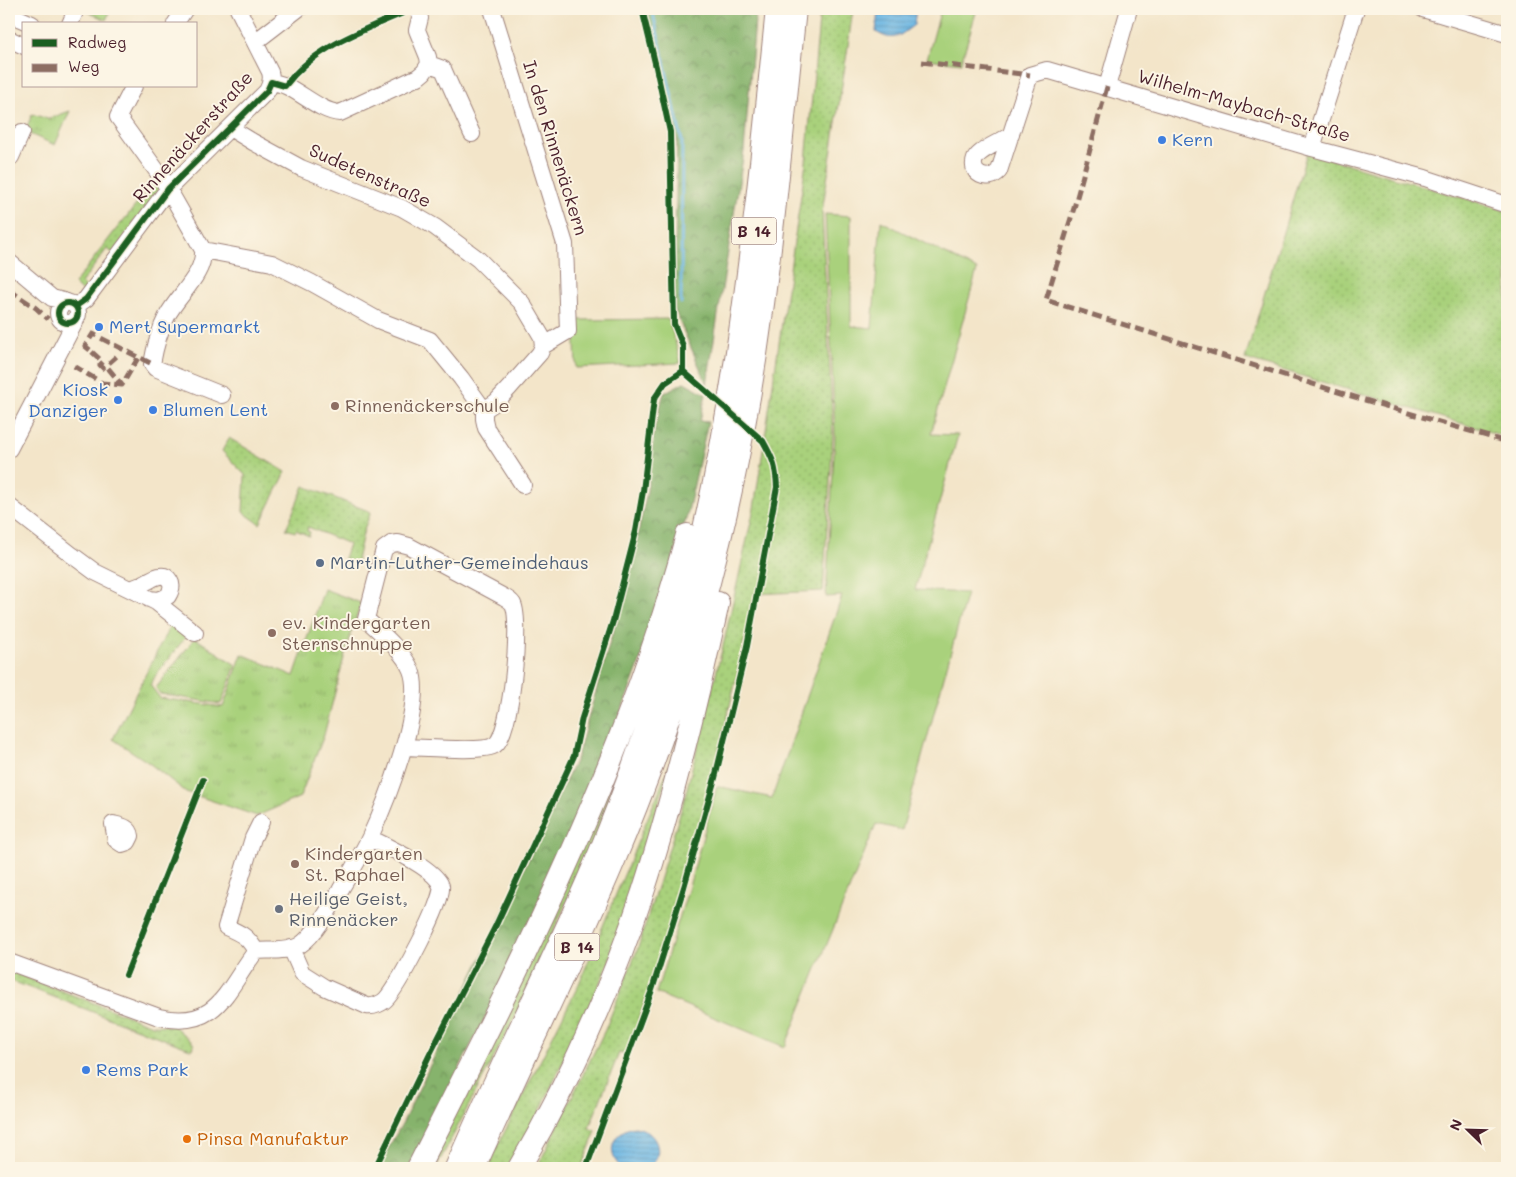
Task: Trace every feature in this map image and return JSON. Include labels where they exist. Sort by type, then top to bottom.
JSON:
[{"type":"highway","name":"B 14","points":[[456,1168],[587,882],[635,762],[663,679],[691,583],[732,391],[757,211],[777,9]]},
{"type":"highway","name":"B 14","points":[[474,1168],[628,829],[659,747],[686,666],[711,575],[736,467],[756,354],[771,239],[795,9]]},
{"type":"highway","points":[[519,1168],[567,1077],[603,999],[633,920],[660,839],[689,731],[739,503],[748,454],[748,397]]},
{"type":"highway","points":[[418,1168],[504,997],[599,789],[636,695],[662,620],[681,560],[698,496],[720,451]]},
{"type":"street","points":[[12,9],[9,14],[27,22]]},
{"type":"street","points":[[176,22],[185,9]]},
{"type":"street","name":"Rinnenäckerstraße","points":[[9,449],[66,314],[86,298],[168,189],[267,91],[271,82],[270,72],[238,9]]},
{"type":"street","points":[[255,42],[298,9]]},
{"type":"street","name":"In den Rinnenäckern","points":[[492,9],[564,244],[568,331],[543,346]]},
{"type":"street","points":[[1108,87],[1129,9]]},
{"type":"street","points":[[1312,148],[1356,9]]},
{"type":"street","points":[[1423,9],[1507,34]]},
{"type":"street","points":[[271,82],[285,86],[326,109],[340,113],[418,77],[424,72],[429,64],[417,30],[420,18]]},
{"type":"street","points":[[9,40],[22,45]]},
{"type":"street","points":[[429,64],[443,68],[472,134]]},
{"type":"street","name":"Wilhelm-Maybach-Straße","points":[[1011,135],[1030,75],[1047,70],[1312,148],[1425,178],[1507,204]]},
{"type":"street","points":[[133,88],[118,117],[168,189],[204,250],[201,266],[167,315],[156,341],[152,364],[155,368],[222,396]]},
{"type":"street","name":"Sudetenstraße","points":[[230,128],[301,168],[402,208],[435,227],[478,259],[522,303],[542,337],[543,346]]},
{"type":"street","points":[[10,158],[22,132]]},
{"type":"street","points":[[204,250],[272,263],[378,320],[430,340],[484,410],[486,428],[523,485]]},
{"type":"street","points":[[9,262],[66,314]]},
{"type":"street","points":[[484,410],[496,402],[510,387],[540,353],[543,346]]},
{"type":"street","points":[[9,506],[95,572],[156,602],[196,632]]},
{"type":"street","points":[[9,962],[151,1015],[170,1020],[182,1020],[195,1018],[214,1009],[232,988],[246,963],[256,950],[291,948],[300,944],[309,936],[330,907],[370,838],[390,790],[404,747],[414,701],[414,685],[411,670],[396,647],[366,619],[384,548],[398,543],[424,553],[509,600],[514,609],[516,632],[515,665],[511,690],[501,737],[495,745],[472,749],[404,747]]},
{"type":"street","points":[[130,589],[155,577],[166,577],[172,587],[168,596],[159,600],[149,599]]},
{"type":"street","points":[[256,950],[249,939],[226,927],[253,838],[261,822]]},
{"type":"street","points":[[291,948],[302,973],[324,987],[371,1007],[386,1000],[416,950],[439,902],[442,891],[441,884],[430,872],[370,838]]},
{"type":"green space","points":[[87,9],[111,9],[106,20],[86,11]]},
{"type":"green space","points":[[646,9],[756,9],[744,151],[707,384],[674,309],[677,140]]},
{"type":"green space","points":[[820,9],[853,9],[822,212],[833,434],[823,591],[755,594],[725,728],[704,808],[648,993],[627,1055],[619,1053],[589,1128],[596,1131],[581,1168],[537,1168],[605,1030],[638,948],[683,804],[724,642],[754,508],[763,450],[806,162]]},
{"type":"green space","points":[[941,9],[977,9],[961,63],[927,59]]},
{"type":"green space","points":[[70,111],[55,145],[25,132],[32,114],[48,119]]},
{"type":"green space","points":[[1307,152],[1507,211],[1507,437],[1245,359]]},
{"type":"green space","points":[[155,182],[157,182],[159,190],[115,254],[107,249],[81,283],[88,289],[83,293],[74,284]]},
{"type":"green space","points":[[825,214],[851,216],[851,326],[872,328],[881,221],[977,270],[931,434],[958,435],[915,590],[967,593],[902,830],[876,824],[785,1047],[656,993],[688,890],[717,786],[772,798],[842,596],[826,597],[835,435]]},
{"type":"green space","points":[[669,319],[681,363],[576,368],[574,320]]},
{"type":"green space","points":[[684,382],[706,394],[700,421],[708,422],[687,516],[647,643],[601,766],[523,942],[409,1168],[377,1168],[403,1122],[577,757],[630,572],[647,491],[654,429],[664,393]]},
{"type":"green space","points":[[229,438],[286,472],[260,524],[243,512],[245,475],[222,451]]},
{"type":"green space","points":[[304,486],[371,512],[364,529],[356,565],[344,558],[349,544],[308,527],[309,536],[296,530],[295,532],[286,529]]},
{"type":"green space","points":[[324,589],[361,603],[346,650],[324,735],[300,797],[257,816],[186,792],[149,763],[113,739],[172,622],[188,634],[150,685],[160,698],[223,707],[242,654],[294,676]]},
{"type":"green space","points":[[195,638],[236,665],[221,704],[160,694],[156,688]]},
{"type":"green space","points":[[654,676],[596,836],[516,1015],[436,1168],[429,1168]]},
{"type":"green space","points":[[673,757],[608,965],[526,1141],[510,1168],[489,1168],[497,1147],[578,986]]},
{"type":"green space","points":[[9,971],[152,1025],[174,1026],[193,1043],[193,1049],[9,980]]},
{"type":"water","points":[[878,9],[916,9],[914,25],[896,37],[892,38],[882,35],[876,32]]},
{"type":"water","points":[[635,1127],[649,1133],[653,1138],[658,1150],[657,1156],[648,1168],[622,1168],[616,1162],[612,1149],[616,1137],[627,1129]]},
{"type":"waterway","points":[[652,9],[682,141],[681,303]]},
{"type":"marked path","points":[[922,62],[1030,75]]},
{"type":"marked path","points":[[1107,87],[1074,208],[1046,300],[1348,395],[1507,442]]},
{"type":"marked path","points":[[9,290],[36,308],[48,319]]},
{"type":"marked path","points":[[90,350],[85,346],[93,334],[152,364]]},
{"type":"marked path","points":[[92,352],[103,362],[100,365],[105,370],[108,368],[122,385]]},
{"type":"marked path","points":[[109,363],[119,354]]},
{"type":"marked path","points":[[74,366],[102,383],[122,385],[138,358]]},
{"type":"cycle path","points":[[76,306],[86,299],[168,189],[267,91],[271,82],[285,86],[311,59],[327,49],[360,31],[412,9]]},
{"type":"cycle path","points":[[642,9],[670,132],[674,324],[683,346],[683,371]]},
{"type":"cycle path","points":[[64,303],[72,303],[78,309],[78,313],[78,317],[72,323],[64,323],[58,317],[58,309],[64,303]]},
{"type":"cycle path","points":[[375,1168],[430,1054],[496,925],[574,756],[582,718],[613,621],[636,531],[643,491],[654,399],[665,383],[683,371]]},
{"type":"cycle path","points":[[586,1168],[652,990],[715,778],[747,646],[777,487],[773,463],[763,441],[683,371]]},
{"type":"cycle path","points":[[126,975],[203,780]]},
{"type":"place","name":"Kern","points":[[1162,140]]},
{"type":"place","name":"Mert Supermarkt","points":[[99,327]]},
{"type":"place","name":"Kiosk Danziger","points":[[118,400]]},
{"type":"place","name":"Rinnenäckerschule","points":[[335,406]]},
{"type":"place","name":"Blumen Lent","points":[[153,410]]},
{"type":"place","name":"Martin-Luther-Gemeindehaus","points":[[320,563]]},
{"type":"place","name":"ev. Kindergarten Sternschnuppe","points":[[272,633]]},
{"type":"place","name":"Kindergarten St. Raphael","points":[[295,864]]},
{"type":"place","name":"Heilige Geist, Rinnenäcker","points":[[279,909]]},
{"type":"place","name":"Rems Park","points":[[86,1070]]},
{"type":"place","name":"Pinsa Manufaktur","points":[[187,1139]]}]
